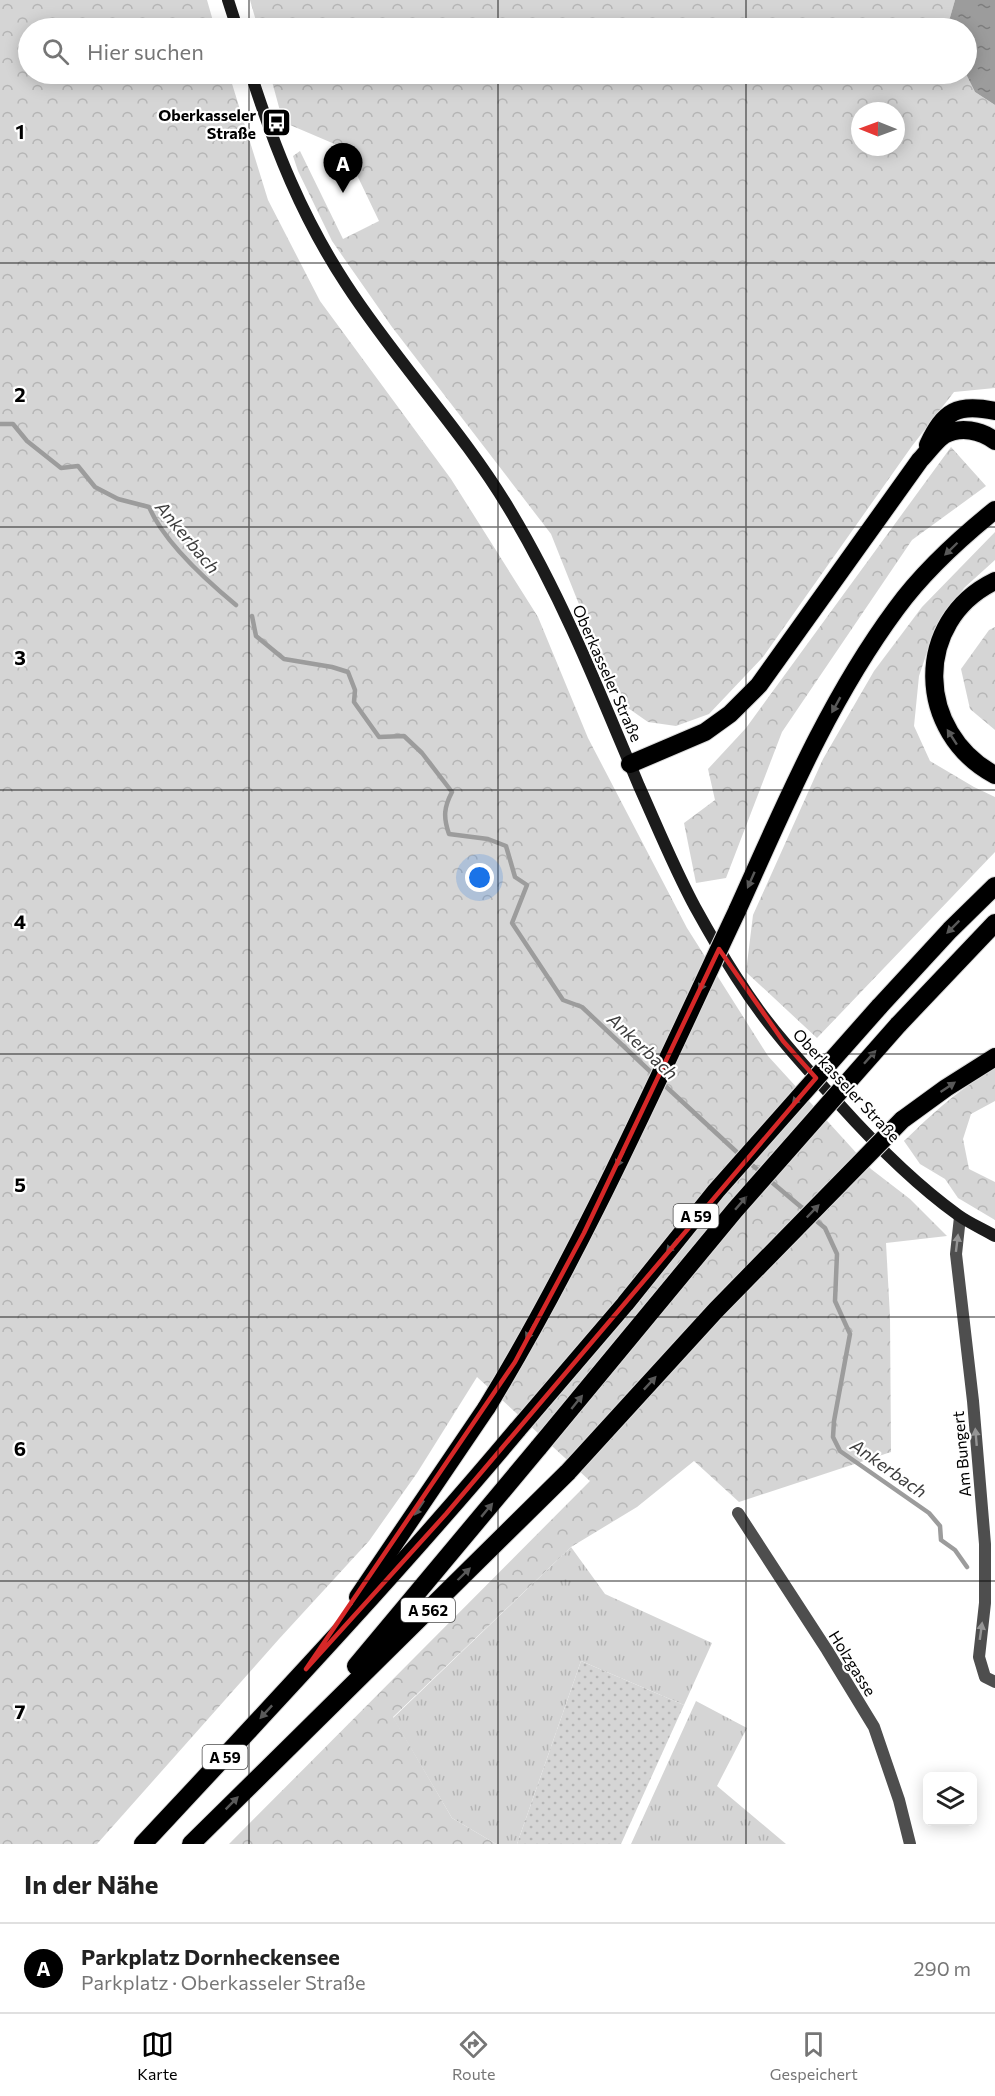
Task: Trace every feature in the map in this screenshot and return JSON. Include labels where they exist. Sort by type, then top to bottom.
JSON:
[{"type":"highway","points":[[630,764],[705,732],[730,714],[759,685],[920,460],[943,419],[952,412],[965,408],[990,411]]},
{"type":"highway","points":[[920,460],[944,436],[953,432],[968,430],[994,440]]},
{"type":"highway","name":"A 59","points":[[306,1669],[378,1570],[515,1362],[584,1233],[794,787],[856,668],[897,608],[968,532],[995,510]]},
{"type":"highway","points":[[995,580],[974,594],[952,617],[938,646],[933,677],[938,709],[951,737],[972,760],[995,775]]},
{"type":"highway","name":"A 59","points":[[142,1844],[306,1669],[446,1514],[625,1304],[716,1191],[879,1006],[995,886]]},
{"type":"highway","name":"A 59","points":[[191,1844],[287,1748],[540,1447],[735,1210],[898,1025],[995,923]]},
{"type":"highway","name":"A 562","points":[[287,1748],[568,1472],[716,1310],[902,1120],[946,1088],[995,1057]]},
{"type":"street","points":[[228,0],[234,18]]},
{"type":"street","name":"Oberkasseler Straße","points":[[254,84],[280,160],[318,238],[377,329],[479,462],[511,512],[574,632],[630,764],[694,904],[730,968],[783,1041],[855,1121],[895,1161],[960,1217],[995,1236]]},
{"type":"street","name":"Am Bungert","points":[[960,1217],[956,1254],[973,1401],[985,1544],[985,1603],[979,1657],[985,1677],[995,1682]]},
{"type":"street","name":"Holzgasse","points":[[738,1513],[874,1727],[899,1800],[910,1844]]},
{"type":"highlighted area","points":[[719,949],[783,1041],[816,1078],[446,1514],[306,1669],[515,1362],[584,1233]]},
{"type":"green space","points":[[0,0],[207,0],[212,18],[18,18],[18,84],[232,84],[268,200],[320,301],[451,479],[538,617],[588,738],[687,928],[768,1056],[871,1169],[910,1199],[947,1236],[886,1243],[890,1317],[891,1452],[739,1502],[694,1461],[637,1507],[571,1547],[393,1717],[452,1818],[496,1844],[229,1844],[590,1481],[477,1377],[417,1473],[369,1541],[97,1844],[0,1844]]},
{"type":"green space","points":[[250,0],[955,0],[950,18],[255,18]]},
{"type":"green space","points":[[273,84],[971,84],[975,92],[995,105],[995,388],[954,392],[912,446],[763,657],[709,714],[676,726],[648,722],[628,708],[590,632],[551,534],[392,327],[332,241],[293,156],[300,151],[343,239],[379,221],[344,148],[283,122]]},
{"type":"green space","points":[[951,447],[986,486],[912,540],[782,732],[726,878],[696,883],[684,823],[715,800],[708,769],[746,728]]},
{"type":"green space","points":[[995,532],[995,560],[964,588],[934,631],[919,676],[914,726],[930,761],[995,797],[995,852],[817,1038],[746,972],[753,915],[823,759],[874,671],[922,607]]},
{"type":"green space","points":[[995,627],[995,730],[970,709],[961,669],[989,630]]},
{"type":"green space","points":[[995,1068],[995,1101],[971,1114],[963,1139],[969,1169],[995,1182],[995,1220],[958,1198],[945,1179],[920,1164],[904,1141],[947,1102]]},
{"type":"green space","points":[[571,1547],[605,1594],[712,1643],[684,1705],[581,1661],[517,1844],[496,1844],[452,1818],[393,1718]]},
{"type":"green space","points":[[581,1661],[684,1705],[621,1844],[517,1844]]},
{"type":"green space","points":[[696,1701],[747,1728],[717,1786],[786,1844],[631,1844]]},
{"type":"water","points":[[955,0],[995,0],[995,105],[975,92],[971,84],[977,84],[977,18],[950,18]]},
{"type":"waterway","name":"Ankerbach","points":[[0,424],[13,424],[27,441],[61,468],[78,466],[95,487],[118,499],[149,507],[175,547],[236,605]]},
{"type":"waterway","name":"Ankerbach","points":[[252,616],[256,636],[284,659],[348,672],[355,690],[354,702],[379,737],[404,736],[422,753],[452,792],[445,812],[449,834],[488,839],[506,846],[515,877],[527,885],[512,923],[563,1000],[582,1007],[655,1076]]},
{"type":"waterway","name":"Ankerbach","points":[[661,1082],[741,1156]]},
{"type":"waterway","name":"Ankerbach","points":[[747,1161],[762,1173]]},
{"type":"waterway","name":"Ankerbach","points":[[768,1179],[807,1212]]},
{"type":"waterway","name":"Ankerbach","points":[[813,1218],[825,1228],[837,1254],[835,1301],[850,1334],[833,1437],[840,1451],[929,1513],[940,1526],[941,1540],[955,1550],[967,1567]]},
{"type":"place","name":"Oberkasseler Straße","points":[[277,123]]},
{"type":"place","name":"Parkplatz Dornheckensee","points":[[343,193]]}]
